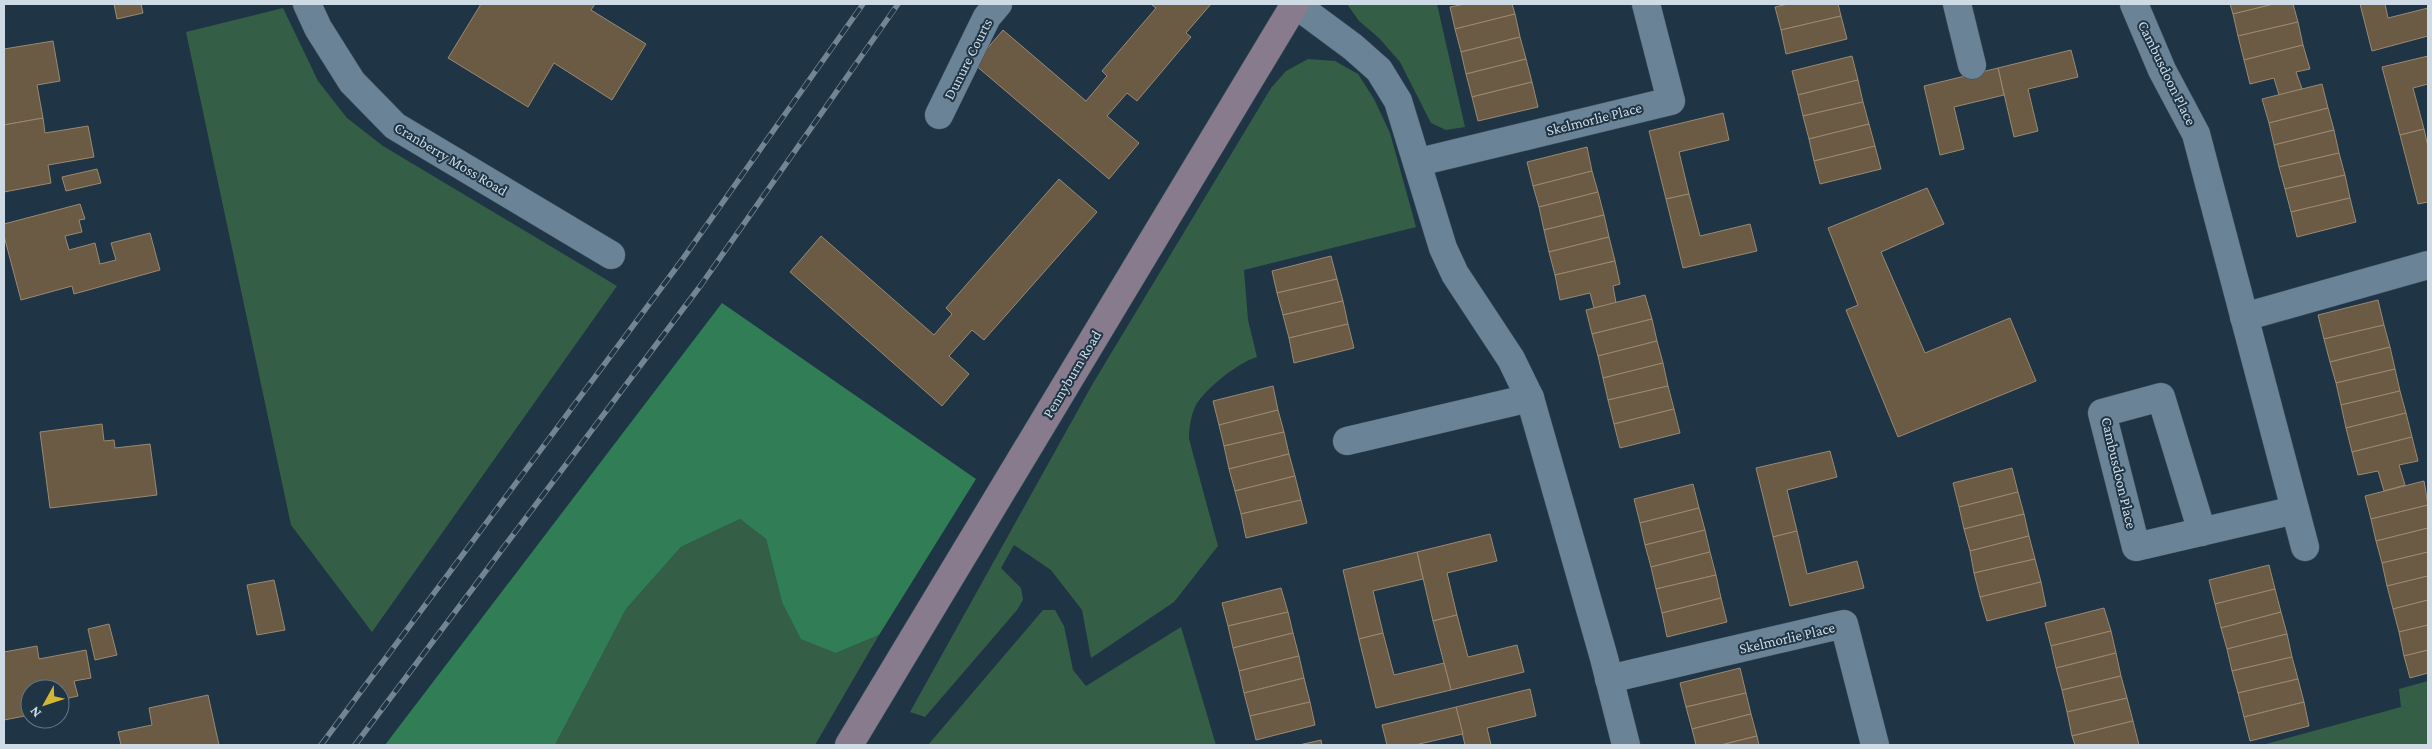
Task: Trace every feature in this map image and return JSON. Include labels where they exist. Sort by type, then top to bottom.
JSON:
[{"type":"street","name":"Cranberry Moss Road","points":[[307,4],[318,28],[352,82],[395,126],[612,255]]},
{"type":"street","name":"Dunure Courts","points":[[939,115],[988,17],[998,4]]},
{"type":"street","points":[[1295,4],[1353,47],[1379,70],[1398,101],[1419,162],[1447,257],[1455,274],[1511,359],[1530,398],[1626,745]]},
{"type":"street","name":"Pennyburn Road","points":[[849,745],[1295,4]]},
{"type":"street","name":"Skelmorlie Place","points":[[1419,162],[1671,101],[1646,4]]},
{"type":"street","points":[[1957,4],[1972,65]]},
{"type":"street","name":"Cambusdoon Place","points":[[2134,4],[2162,70],[2196,134],[2305,547]]},
{"type":"street","points":[[2244,318],[2428,265]]},
{"type":"street","name":"Cambusdoon Place","points":[[2202,532],[2161,397],[2102,413],[2136,546],[2202,532],[2295,510]]},
{"type":"street","points":[[1347,441],[1530,398]]},
{"type":"street","name":"Skelmorlie Place","points":[[1609,679],[1844,624],[1874,745]]},
{"type":"green space","points":[[1347,4],[1437,4],[1465,127],[1446,130],[1431,123],[1400,62],[1379,38],[1359,21]]},
{"type":"green space","points":[[283,8],[318,81],[347,118],[383,146],[617,286],[372,632],[291,525],[186,32]]},
{"type":"green space","points":[[1308,59],[1335,61],[1358,74],[1374,99],[1390,133],[1416,227],[1244,270],[1248,320],[1257,357],[1232,370],[1207,391],[1196,405],[1189,430],[1189,439],[1218,546],[1174,602],[1091,658],[1082,610],[1051,570],[1014,545],[1001,568],[1021,588],[1023,600],[1017,610],[925,717],[910,712],[1092,385],[1271,88],[1286,71]]},
{"type":"green space","points":[[722,303],[976,479],[879,635],[836,653],[801,639],[782,602],[766,539],[740,519],[681,547],[626,609],[555,745],[385,745]]},
{"type":"green space","points":[[740,519],[766,539],[782,602],[836,653],[879,635],[815,745],[555,745],[626,609],[681,547]]},
{"type":"green space","points":[[1043,610],[1055,610],[1064,626],[1073,670],[1086,686],[1181,627],[1216,745],[928,745]]},
{"type":"green space","points":[[2428,681],[2428,745],[2262,745],[2401,707],[2399,689]]},
{"type":"building","points":[[114,4],[141,4],[143,13],[117,19]]},
{"type":"building","points":[[481,4],[595,4],[591,10],[646,44],[612,100],[554,63],[528,107],[448,58]]},
{"type":"building","points":[[1151,4],[1211,4],[1186,33],[1191,37],[1137,101],[1127,93],[1107,116],[1139,143],[1109,179],[974,64],[1003,30],[1086,101],[1107,76],[1102,71],[1156,8]]},
{"type":"building","points":[[1465,4],[1512,4],[1515,14],[1455,29],[1450,7]]},
{"type":"building","points":[[1788,4],[1838,4],[1841,16],[1781,30],[1775,7]]},
{"type":"building","points":[[2230,4],[2274,4],[2233,14]]},
{"type":"building","points":[[2274,4],[2293,4],[2298,22],[2238,36],[2233,14]]},
{"type":"building","points":[[2360,4],[2385,4],[2388,18],[2428,8],[2428,36],[2372,51]]},
{"type":"building","points":[[1515,14],[1520,37],[1461,52],[1455,29]]},
{"type":"building","points":[[1841,16],[1847,39],[1786,54],[1781,30]]},
{"type":"building","points":[[2298,22],[2303,45],[2244,60],[2238,36]]},
{"type":"building","points":[[1520,37],[1526,59],[1466,74],[1461,52]]},
{"type":"building","points":[[53,41],[60,81],[37,85],[43,118],[4,125],[4,49]]},
{"type":"building","points":[[2303,45],[2310,69],[2296,72],[2302,89],[2279,95],[2274,78],[2250,84],[2244,60]]},
{"type":"building","points":[[2071,50],[2078,77],[2028,89],[2038,131],[2014,137],[1998,68]]},
{"type":"building","points":[[1852,56],[1858,80],[1798,95],[1792,71]]},
{"type":"building","points":[[2428,56],[2428,84],[2413,88],[2424,129],[2400,135],[2382,67]]},
{"type":"building","points":[[1526,59],[1532,82],[1472,97],[1466,74]]},
{"type":"building","points":[[1998,68],[2004,95],[1954,107],[1964,149],[1940,155],[1924,86]]},
{"type":"building","points":[[1858,80],[1863,102],[1803,116],[1798,95]]},
{"type":"building","points":[[1532,82],[1538,107],[1478,121],[1472,97]]},
{"type":"building","points":[[2322,84],[2328,108],[2269,123],[2262,99]]},
{"type":"building","points":[[1863,102],[1869,124],[1809,139],[1803,116]]},
{"type":"building","points":[[2328,108],[2334,130],[2274,145],[2269,123]]},
{"type":"building","points":[[1723,113],[1729,140],[1679,152],[1689,194],[1666,199],[1649,131]]},
{"type":"building","points":[[43,118],[45,133],[88,126],[94,157],[48,165],[51,183],[4,192],[4,125]]},
{"type":"building","points":[[1869,124],[1875,146],[1814,161],[1809,139]]},
{"type":"building","points":[[2424,129],[2428,147],[2428,202],[2418,204],[2400,135]]},
{"type":"building","points":[[2334,130],[2339,153],[2279,167],[2274,145]]},
{"type":"building","points":[[1875,146],[1881,169],[1820,184],[1814,161]]},
{"type":"building","points":[[1587,147],[1592,171],[1533,186],[1527,162]]},
{"type":"building","points":[[2339,153],[2345,175],[2285,189],[2279,167]]},
{"type":"building","points":[[97,169],[101,183],[66,191],[62,177]]},
{"type":"building","points":[[1592,171],[1598,192],[1539,207],[1533,186]]},
{"type":"building","points":[[2345,175],[2350,198],[2291,212],[2285,189]]},
{"type":"building","points":[[1059,179],[1097,212],[984,340],[972,330],[949,356],[969,374],[942,406],[790,272],[821,236],[934,335],[952,314],[946,308]]},
{"type":"building","points":[[1927,188],[1944,224],[1881,252],[1925,353],[2010,318],[2036,381],[1898,437],[1846,310],[1858,305],[1828,228]]},
{"type":"building","points":[[1598,192],[1604,215],[1544,230],[1539,207]]},
{"type":"building","points":[[1689,194],[1700,236],[1750,224],[1757,251],[1683,268],[1666,199]]},
{"type":"building","points":[[2350,198],[2356,222],[2297,237],[2291,212]]},
{"type":"building","points":[[80,204],[85,219],[79,220],[82,232],[65,236],[69,250],[95,243],[100,264],[116,260],[111,243],[150,233],[160,270],[74,294],[72,286],[21,300],[4,236],[4,224]]},
{"type":"building","points":[[1604,215],[1609,237],[1549,252],[1544,230]]},
{"type":"building","points":[[1609,237],[1615,261],[1555,275],[1549,252]]},
{"type":"building","points":[[1331,256],[1337,279],[1277,293],[1272,271]]},
{"type":"building","points":[[1615,261],[1620,284],[1613,286],[1616,303],[1594,308],[1590,293],[1560,300],[1555,275]]},
{"type":"building","points":[[1337,279],[1343,301],[1283,315],[1277,293]]},
{"type":"building","points":[[1645,295],[1652,319],[1592,334],[1586,310]]},
{"type":"building","points":[[2378,300],[2384,325],[2324,339],[2318,315]]},
{"type":"building","points":[[1343,301],[1348,324],[1289,338],[1283,315]]},
{"type":"building","points":[[1652,319],[1657,341],[1598,356],[1592,334]]},
{"type":"building","points":[[1348,324],[1354,348],[1294,363],[1289,338]]},
{"type":"building","points":[[2384,325],[2390,347],[2330,362],[2324,339]]},
{"type":"building","points":[[1657,341],[1663,363],[1603,378],[1598,356]]},
{"type":"building","points":[[2390,347],[2395,369],[2336,383],[2330,362]]},
{"type":"building","points":[[1663,363],[1668,386],[1608,400],[1603,378]]},
{"type":"building","points":[[2395,369],[2400,391],[2341,405],[2336,383]]},
{"type":"building","points":[[1273,386],[1278,410],[1219,425],[1213,401]]},
{"type":"building","points":[[1668,386],[1674,409],[1614,424],[1608,400]]},
{"type":"building","points":[[2400,391],[2406,413],[2346,428],[2341,405]]},
{"type":"building","points":[[1674,409],[1680,433],[1620,448],[1614,424]]},
{"type":"building","points":[[1278,410],[1284,432],[1224,446],[1219,425]]},
{"type":"building","points":[[2406,413],[2412,437],[2352,452],[2346,428]]},
{"type":"building","points":[[102,424],[104,441],[114,440],[115,448],[150,444],[157,495],[50,508],[40,432]]},
{"type":"building","points":[[1284,432],[1289,454],[1229,469],[1224,446]]},
{"type":"building","points":[[2412,437],[2418,461],[2399,465],[2405,485],[2384,491],[2378,471],[2358,475],[2352,452]]},
{"type":"building","points":[[1830,451],[1837,477],[1787,490],[1797,531],[1773,537],[1756,468]]},
{"type":"building","points":[[1289,454],[1295,476],[1235,491],[1229,469]]},
{"type":"building","points":[[2012,468],[2018,492],[1959,507],[1953,483]]},
{"type":"building","points":[[1295,476],[1301,500],[1241,514],[1235,491]]},
{"type":"building","points":[[2424,481],[2428,505],[2371,519],[2365,496]]},
{"type":"building","points":[[1693,484],[1699,508],[1640,523],[1634,499]]},
{"type":"building","points":[[2018,492],[2024,514],[1964,529],[1959,507]]},
{"type":"building","points":[[1301,500],[1307,523],[1246,538],[1241,514]]},
{"type":"building","points":[[2428,505],[2428,528],[2376,541],[2371,519]]},
{"type":"building","points":[[1699,508],[1705,530],[1645,545],[1640,523]]},
{"type":"building","points":[[2024,514],[2029,536],[1970,551],[1964,529]]},
{"type":"building","points":[[2428,528],[2428,552],[2382,563],[2376,541]]},
{"type":"building","points":[[1705,530],[1710,552],[1651,567],[1645,545]]},
{"type":"building","points":[[1797,531],[1807,574],[1857,561],[1864,588],[1790,606],[1773,537]]},
{"type":"building","points":[[1490,534],[1497,561],[1447,573],[1457,615],[1433,621],[1417,552]]},
{"type":"building","points":[[2029,536],[2035,559],[1974,573],[1970,551]]},
{"type":"building","points":[[1417,552],[1423,579],[1373,591],[1383,633],[1359,639],[1343,570]]},
{"type":"building","points":[[1710,552],[1716,575],[1656,589],[1651,567]]},
{"type":"building","points":[[2428,552],[2428,576],[2387,586],[2382,563]]},
{"type":"building","points":[[2035,559],[2041,582],[1980,597],[1974,573]]},
{"type":"building","points":[[2269,565],[2275,589],[2215,604],[2209,580]]},
{"type":"building","points":[[1716,575],[1721,598],[1662,613],[1656,589]]},
{"type":"building","points":[[2428,576],[2428,600],[2393,609],[2387,586]]},
{"type":"building","points":[[274,580],[285,630],[257,635],[247,585]]},
{"type":"building","points":[[2041,582],[2046,606],[1987,621],[1980,597]]},
{"type":"building","points":[[1281,588],[1288,612],[1228,626],[1222,603]]},
{"type":"building","points":[[2275,589],[2281,612],[2221,628],[2215,604]]},
{"type":"building","points":[[1721,598],[1727,622],[1667,637],[1662,613]]},
{"type":"building","points":[[2428,600],[2428,625],[2399,632],[2393,609]]},
{"type":"building","points":[[2104,608],[2111,631],[2051,646],[2045,623]]},
{"type":"building","points":[[1288,612],[1293,633],[1233,648],[1228,626]]},
{"type":"building","points":[[2281,612],[2287,634],[2227,649],[2221,628]]},
{"type":"building","points":[[1457,615],[1468,657],[1517,645],[1524,672],[1451,690],[1433,621]]},
{"type":"building","points":[[109,624],[117,655],[95,660],[88,629]]},
{"type":"building","points":[[2428,625],[2428,650],[2404,656],[2399,632]]},
{"type":"building","points":[[2111,631],[2116,653],[2056,668],[2051,646]]},
{"type":"building","points":[[1293,633],[1299,656],[1239,671],[1233,648]]},
{"type":"building","points":[[1383,633],[1394,675],[1444,663],[1451,690],[1376,708],[1359,639]]},
{"type":"building","points":[[2287,634],[2292,657],[2232,671],[2227,649]]},
{"type":"building","points":[[37,646],[39,659],[86,650],[91,678],[74,681],[78,696],[70,698],[70,679],[20,679],[20,717],[4,720],[4,652]]},
{"type":"building","points":[[2428,650],[2428,673],[2410,678],[2404,656]]},
{"type":"building","points":[[2116,653],[2121,676],[2062,690],[2056,668]]},
{"type":"building","points":[[1299,656],[1304,678],[1244,693],[1239,671]]},
{"type":"building","points":[[2292,657],[2298,679],[2238,693],[2232,671]]},
{"type":"building","points":[[1740,668],[1746,693],[1686,707],[1680,683]]},
{"type":"building","points":[[2121,676],[2127,698],[2067,712],[2062,690]]},
{"type":"building","points":[[1304,678],[1310,702],[1250,716],[1244,693]]},
{"type":"building","points":[[2298,679],[2304,702],[2244,717],[2238,693]]},
{"type":"building","points":[[1530,689],[1536,716],[1487,728],[1491,745],[1465,745],[1456,707]]},
{"type":"building","points":[[1746,693],[1751,714],[1692,729],[1686,707]]},
{"type":"building","points":[[208,695],[219,745],[121,745],[118,732],[152,725],[149,708]]},
{"type":"building","points":[[2127,698],[2133,721],[2072,736],[2067,712]]},
{"type":"building","points":[[1310,702],[1315,725],[1256,740],[1250,716]]},
{"type":"building","points":[[2304,702],[2309,726],[2250,741],[2244,717]]},
{"type":"building","points":[[1456,707],[1463,734],[1415,745],[1387,745],[1382,725]]},
{"type":"building","points":[[1751,714],[1757,736],[1721,745],[1696,745],[1692,729]]},
{"type":"building","points":[[2133,721],[2139,745],[2075,745],[2072,736]]},
{"type":"building","points":[[1757,736],[1759,745],[1721,745]]},
{"type":"building","points":[[1321,740],[1322,745],[1299,745]]},
{"type":"railway","points":[[321,745],[682,260],[863,4]]},
{"type":"railway","points":[[355,745],[701,285],[898,4]]}]
